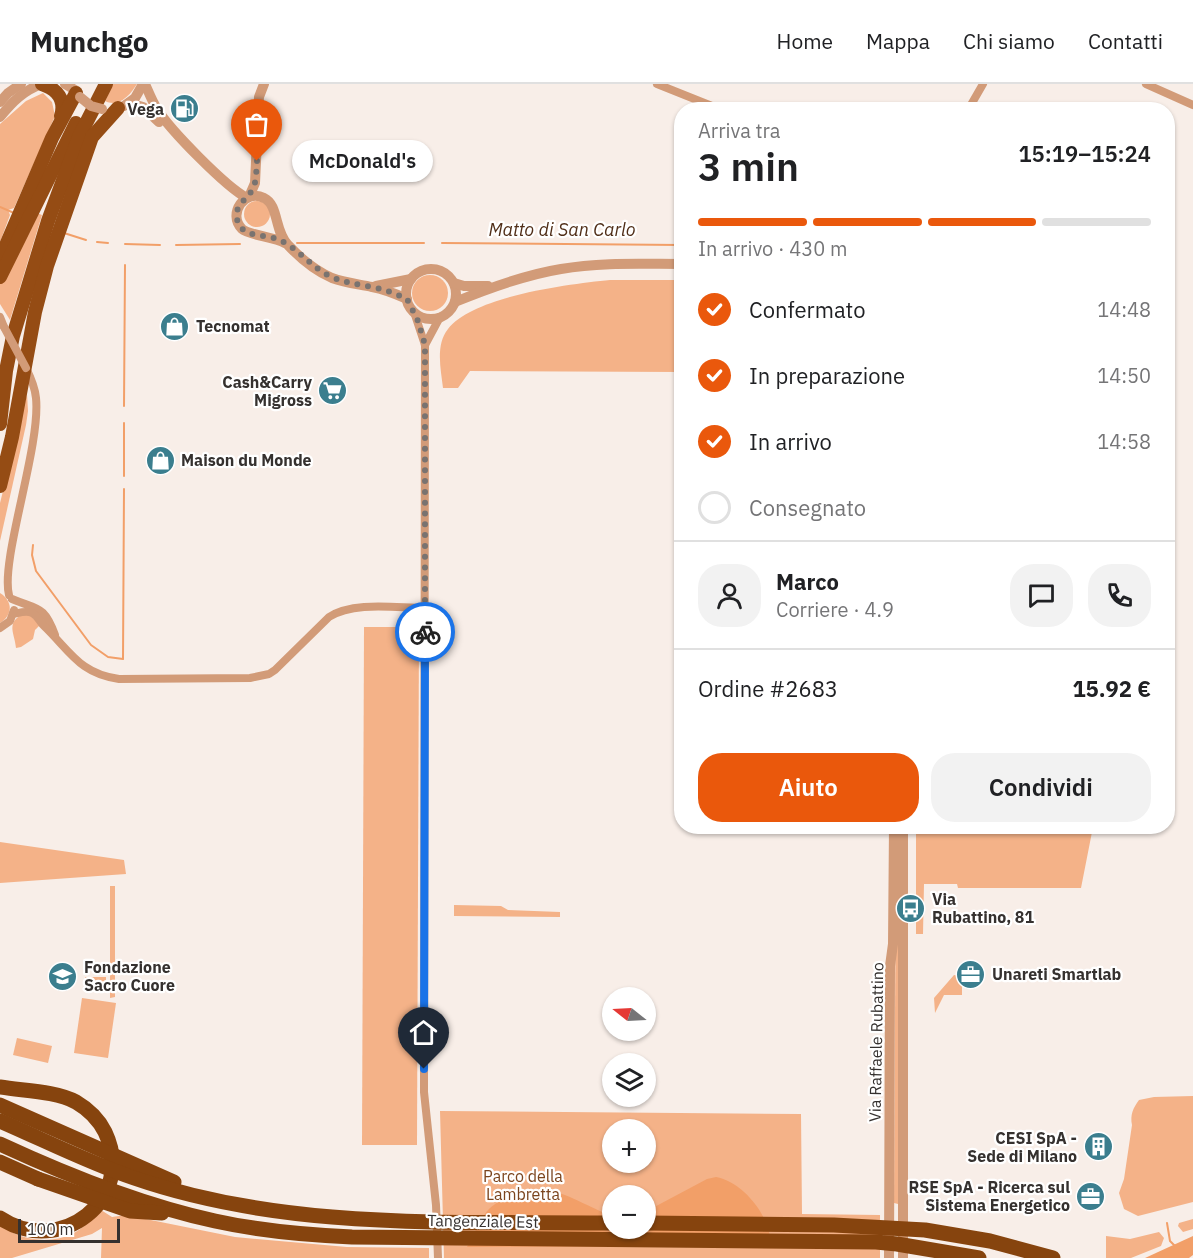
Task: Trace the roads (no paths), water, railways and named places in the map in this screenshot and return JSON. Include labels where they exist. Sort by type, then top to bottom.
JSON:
[{"type":"highway","points":[[42,84],[55,90],[62,99],[63,109],[58,126]]},
{"type":"highway","points":[[0,278],[96,84]]},
{"type":"highway","points":[[0,424],[6,371],[13,336],[48,221],[79,137],[106,84]]},
{"type":"highway","points":[[0,260],[14,223],[74,89]]},
{"type":"highway","points":[[0,486],[12,437],[35,312],[47,266],[92,137],[124,106]]},
{"type":"highway","points":[[0,1087],[68,1099],[82,1106],[101,1125],[111,1148],[113,1162],[108,1188],[97,1208],[70,1228],[46,1233],[21,1229],[4,1221]]},
{"type":"highway","points":[[0,1105],[213,1199]]},
{"type":"highway","name":"Tangenziale Est","points":[[0,1121],[133,1178],[213,1199],[272,1211],[360,1220],[602,1223]]},
{"type":"highway","name":"Tangenziale Est","points":[[0,1144],[113,1192],[215,1221],[259,1229],[332,1236],[876,1242],[979,1258]]},
{"type":"highway","points":[[0,1162],[38,1179],[130,1211],[184,1213]]},
{"type":"highway","points":[[0,1170],[38,1179]]},
{"type":"highway","points":[[656,1223],[834,1225],[925,1230],[990,1241],[1053,1258]]},
{"type":"street","points":[[0,102],[21,84]]},
{"type":"street","points":[[0,117],[20,96],[42,84]]},
{"type":"street","points":[[124,106],[139,93],[144,84]]},
{"type":"street","points":[[144,84],[165,121],[229,186],[248,197],[266,198]]},
{"type":"street","points":[[657,84],[702,102]]},
{"type":"street","points":[[973,102],[983,84]]},
{"type":"street","points":[[1146,84],[1193,105]]},
{"type":"street","points":[[237,210],[241,202],[248,197],[255,183],[259,97],[264,85]]},
{"type":"street","points":[[264,85],[260,183],[266,198],[274,208],[275,220],[285,243]]},
{"type":"street","points":[[74,89],[91,106],[102,109],[124,106],[143,107],[152,114],[231,196],[237,210],[237,219],[248,233],[261,234],[285,243],[331,277],[352,284],[373,287],[407,299]]},
{"type":"street","points":[[261,234],[270,229],[275,220]]},
{"type":"street","points":[[455,302],[494,286],[560,269],[604,264],[674,264]]},
{"type":"street","points":[[425,345],[440,317],[449,311],[455,302],[454,283],[446,274],[434,269],[421,271],[411,279],[407,287],[407,299],[425,345],[424,1092],[437,1215],[438,1258]]},
{"type":"street","points":[[373,287],[411,279]]},
{"type":"street","points":[[454,283],[494,286]]},
{"type":"street","points":[[414,312],[425,318],[440,317]]},
{"type":"street","points":[[0,317],[33,381],[36,395],[36,419],[2,563],[4,582],[14,606],[13,614],[10,620],[0,628]]},
{"type":"street","points":[[0,588],[11,597],[38,609],[50,622],[55,635]]},
{"type":"street","points":[[13,614],[32,613],[55,635],[73,659],[107,678],[250,678],[269,674],[282,665],[329,617],[339,612],[362,608],[425,608]]},
{"type":"street","name":"Via Raffaele Rubattino","points":[[889,1258],[890,966],[893,944],[894,834]]},
{"type":"street","name":"Via Raffaele Rubattino","points":[[903,834],[903,1258]]},
{"type":"waterway","name":"Matto di San Carlo","points":[[0,207],[14,213]]},
{"type":"waterway","name":"Matto di San Carlo","points":[[64,233],[86,240]]},
{"type":"waterway","name":"Matto di San Carlo","points":[[97,242],[108,243]]},
{"type":"waterway","name":"Matto di San Carlo","points":[[297,243],[424,243]]},
{"type":"waterway","name":"Matto di San Carlo","points":[[442,243],[674,245]]},
{"type":"waterway","name":"Matto di San Carlo","points":[[125,244],[160,245]]},
{"type":"waterway","name":"Matto di San Carlo","points":[[176,245],[240,244]]},
{"type":"waterway","points":[[124,406],[125,265]]},
{"type":"waterway","points":[[124,423],[124,476]]},
{"type":"waterway","points":[[33,545],[32,555],[36,571],[91,645],[108,657],[123,659],[124,489]]},
{"type":"waterway","name":"Matto di San Carlo","points":[[1167,1223],[1170,1241],[1176,1247]]},
{"type":"place","name":"Vega","points":[[185,109]]},
{"type":"place","name":"McDonald's","points":[[257,161]]},
{"type":"place","name":"Tecnomat","points":[[175,326]]},
{"type":"place","name":"Cash&Carry Migross","points":[[333,391]]},
{"type":"place","name":"Maison du Monde","points":[[160,460]]},
{"type":"place","name":"Via Rubattino, 81","points":[[911,908]]},
{"type":"place","name":"Unareti Smartlab","points":[[971,974]]},
{"type":"place","name":"Fondazione Sacro Cuore","points":[[63,976]]},
{"type":"place","name":"CESI SpA - Sede di Milano","points":[[1098,1147]]},
{"type":"place","name":"RSE SpA - Ricerca sul Sistema Energetico","points":[[1091,1196]]},
{"type":"park label","name":"Parco della Lambretta","points":[[523,1185]]}]
